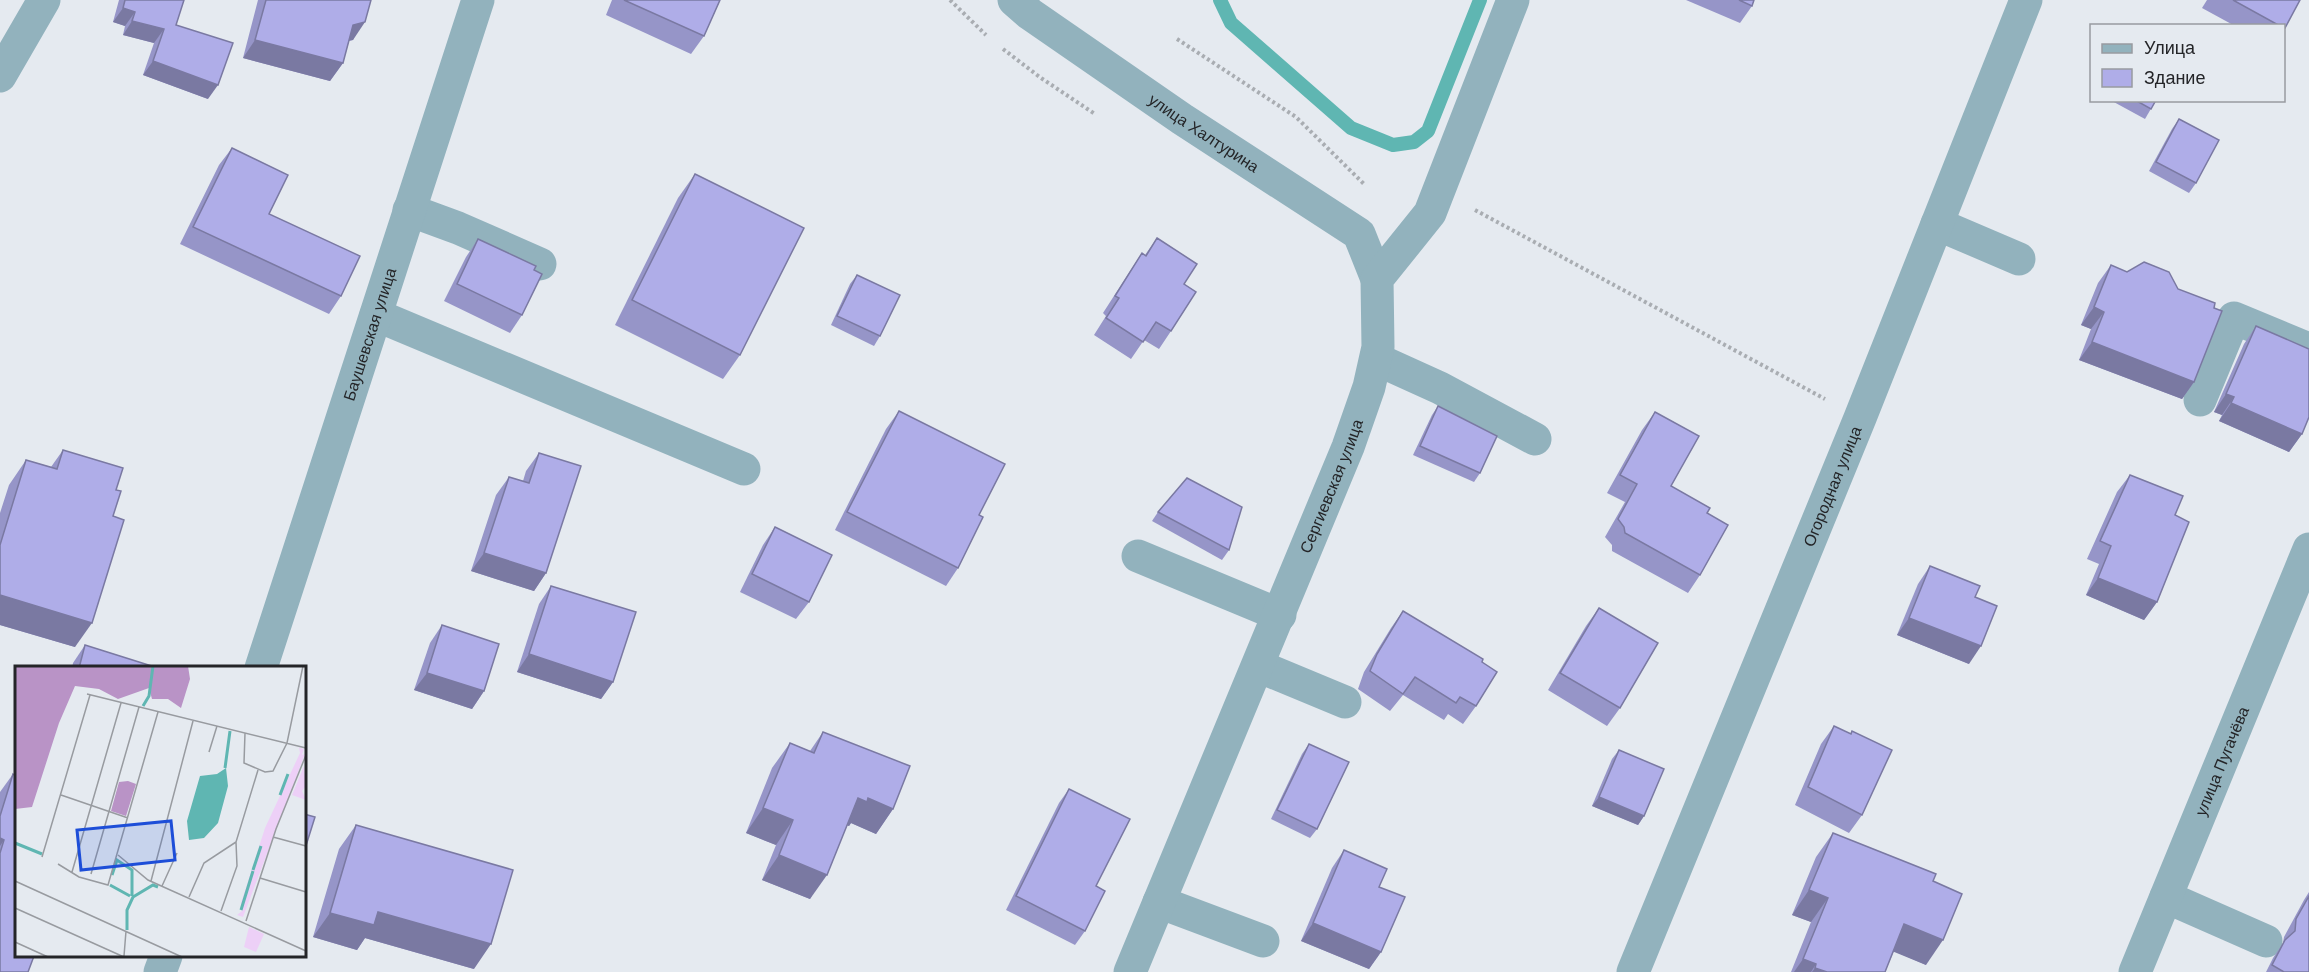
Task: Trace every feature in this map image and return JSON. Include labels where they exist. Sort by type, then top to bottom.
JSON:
[{"type":"street","points":[[0,76],[44,0]]},
{"type":"street","name":"Баушевская улица","points":[[262,666],[477,0]]},
{"type":"street","name":"улица Халтурина","points":[[1014,0],[1030,14],[1182,119],[1359,234],[1377,279]]},
{"type":"street","points":[[1377,279],[1430,213],[1513,0]]},
{"type":"street","name":"Огородная улица","points":[[1633,972],[1860,418],[2026,0]]},
{"type":"street","points":[[410,210],[540,264]]},
{"type":"street","points":[[1937,224],[2019,259]]},
{"type":"street","name":"Сергиевская улица","points":[[1130,972],[1348,447],[1369,387],[1376,359],[1378,347],[1377,279]]},
{"type":"street","points":[[376,315],[744,469]]},
{"type":"street","points":[[2200,400],[2234,318],[2309,349]]},
{"type":"street","points":[[1376,359],[1440,388],[1535,439]]},
{"type":"street","name":"улица Пугачёва","points":[[2135,972],[2309,549]]},
{"type":"street","points":[[1138,556],[1280,615]]},
{"type":"street","points":[[1258,666],[1345,702]]},
{"type":"street","points":[[2166,897],[2266,941]]},
{"type":"street","points":[[1160,902],[1263,941]]},
{"type":"street","points":[[160,972],[166,957]]},
{"type":"path","points":[[950,0],[990,39]]},
{"type":"path","points":[[1178,39],[1296,117],[1371,191]]},
{"type":"path","points":[[998,46],[1041,78],[1101,117]]},
{"type":"path","points":[[1475,210],[1860,418]]},
{"type":"building","points":[[125,0],[184,0],[176,25],[233,43],[218,85],[153,61],[164,29],[132,21],[135,12],[123,8]]},
{"type":"building","points":[[266,0],[371,0],[365,22],[353,25],[343,63],[255,40]]},
{"type":"building","points":[[624,0],[720,0],[704,36]]},
{"type":"building","points":[[1739,0],[1754,0],[1752,6]]},
{"type":"building","points":[[2233,0],[2300,0],[2285,28],[2285,24],[2276,24]]},
{"type":"building","points":[[2139,102],[2155,102],[2151,109]]},
{"type":"building","points":[[2179,119],[2219,140],[2196,183],[2156,162]]},
{"type":"building","points":[[232,148],[288,175],[269,214],[360,256],[341,296],[193,227]]},
{"type":"building","points":[[695,174],[804,228],[740,355],[632,300]]},
{"type":"building","points":[[1157,238],[1197,264],[1184,284],[1196,292],[1171,331],[1156,322],[1143,342],[1106,318],[1119,298],[1115,296],[1142,253],[1146,256]]},
{"type":"building","points":[[478,239],[536,266],[534,270],[542,274],[522,315],[457,284]]},
{"type":"building","points":[[2144,262],[2169,272],[2178,289],[2215,303],[2214,308],[2222,311],[2194,382],[2092,342],[2104,312],[2094,307],[2111,265],[2127,272]]},
{"type":"building","points":[[857,275],[900,295],[880,336],[837,316]]},
{"type":"building","points":[[2256,326],[2309,349],[2309,417],[2302,434],[2231,403],[2234,397],[2226,394]]},
{"type":"building","points":[[1438,406],[1497,436],[1480,473],[1420,446]]},
{"type":"building","points":[[899,411],[1005,464],[979,515],[983,517],[958,568],[847,512]]},
{"type":"building","points":[[1655,412],[1699,436],[1671,486],[1710,508],[1707,513],[1728,525],[1700,575],[1625,533],[1618,519],[1637,484],[1620,475]]},
{"type":"building","points":[[63,450],[123,468],[116,490],[121,491],[113,516],[124,520],[92,623],[0,595],[0,545],[26,460],[57,469]]},
{"type":"building","points":[[539,453],[581,466],[546,573],[484,553],[509,477],[529,483]]},
{"type":"building","points":[[2130,475],[2183,496],[2175,515],[2189,522],[2157,602],[2098,578],[2111,546],[2100,541]]},
{"type":"building","points":[[1187,478],[1242,507],[1229,550],[1158,512]]},
{"type":"building","points":[[775,527],[832,555],[809,602],[752,574]]},
{"type":"building","points":[[1930,566],[1980,586],[1975,597],[1997,606],[1981,646],[1909,618]]},
{"type":"building","points":[[551,586],[636,612],[613,682],[529,654]]},
{"type":"building","points":[[1599,608],[1658,643],[1620,708],[1560,673]]},
{"type":"building","points":[[1403,611],[1483,659],[1482,662],[1497,672],[1476,706],[1460,697],[1456,703],[1415,677],[1403,694],[1370,671],[1377,654]]},
{"type":"building","points":[[442,625],[499,644],[484,691],[427,673]]},
{"type":"building","points":[[85,645],[152,666],[80,666]]},
{"type":"building","points":[[1834,726],[1851,734],[1852,731],[1892,750],[1862,815],[1808,787]]},
{"type":"building","points":[[823,732],[910,766],[893,809],[868,798],[867,802],[858,798],[827,875],[779,855],[793,820],[763,808],[790,743],[814,753]]},
{"type":"building","points":[[1309,744],[1349,762],[1317,829],[1277,810]]},
{"type":"building","points":[[1619,750],[1664,769],[1644,816],[1599,797]]},
{"type":"building","points":[[13,774],[15,775],[15,957],[34,957],[28,972],[0,972],[0,853],[4,840],[0,838],[0,816]]},
{"type":"building","points":[[1069,789],[1130,819],[1096,886],[1105,891],[1085,931],[1016,896]]},
{"type":"building","points":[[306,815],[315,817],[306,846]]},
{"type":"building","points":[[356,825],[513,870],[491,944],[378,912],[374,925],[330,913]]},
{"type":"building","points":[[1833,833],[1936,874],[1933,881],[1962,894],[1943,940],[1904,924],[1885,972],[1827,972],[1815,968],[1816,964],[1803,959],[1828,898],[1809,890]]},
{"type":"building","points":[[1344,850],[1387,869],[1379,887],[1405,897],[1381,952],[1313,923]]},
{"type":"building","points":[[2309,896],[2309,972],[2284,972],[2272,965],[2285,940],[2295,931],[2296,919]]},
{"type":"waterway","points":[[1220,0],[1231,23],[1351,128],[1393,145],[1414,142],[1428,131],[1480,0]]}]
